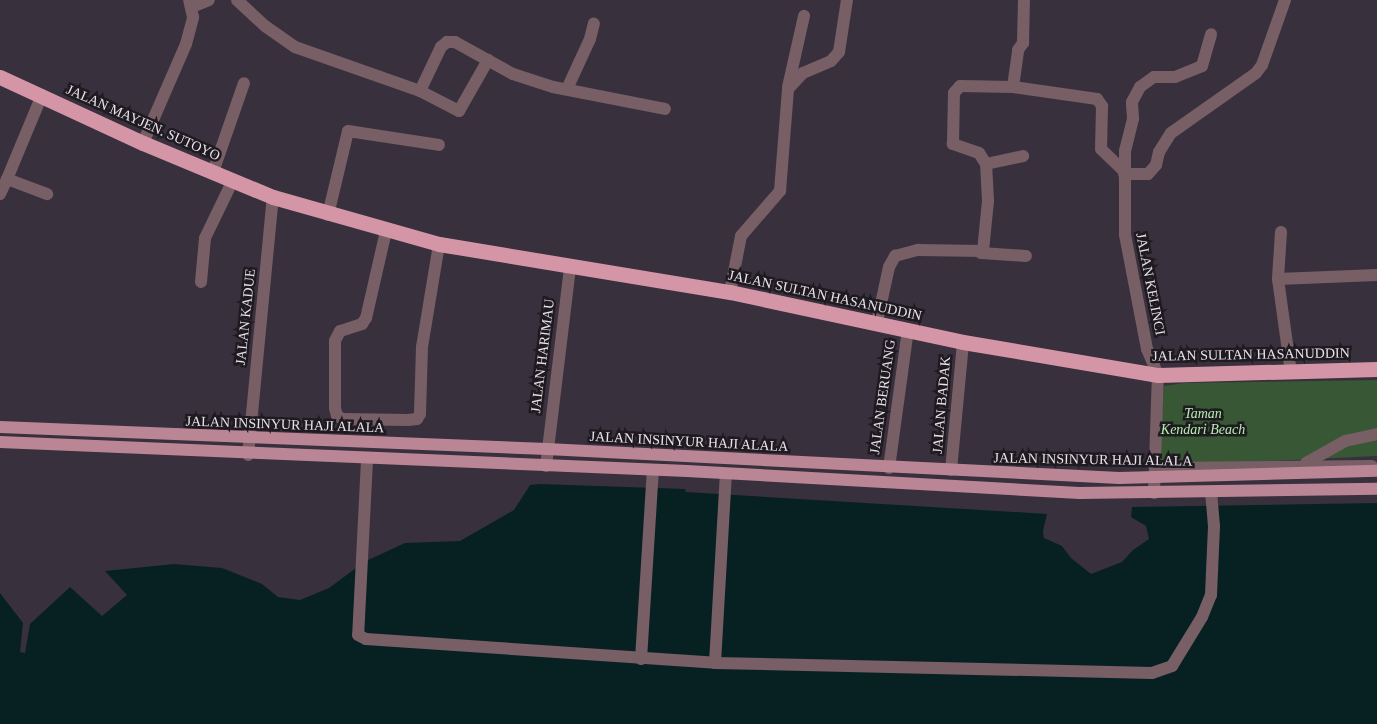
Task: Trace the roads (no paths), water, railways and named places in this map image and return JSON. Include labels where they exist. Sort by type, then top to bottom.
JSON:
[{"type":"highway","name":"JALAN MAYJEN. SUTOYO","points":[[0,77],[143,142],[274,197]]},
{"type":"highway","name":"JALAN SULTAN HASANUDDIN","points":[[274,197],[386,232],[439,244],[730,292],[877,322],[963,342],[1158,376],[1377,369]]},
{"type":"main road","name":"JALAN INSINYUR HAJI ALALA","points":[[0,427],[249,439],[547,449],[951,470],[1155,474],[1377,471]]},
{"type":"main road","name":"JALAN INSINYUR HAJI ALALA","points":[[0,442],[248,455],[652,470],[1079,493],[1211,492],[1285,488],[1377,489]]},
{"type":"street","points":[[143,142],[186,44],[193,17],[190,4],[208,0]]},
{"type":"street","points":[[237,0],[265,26],[295,47],[420,91],[459,111],[488,60]]},
{"type":"street","points":[[788,89],[803,73],[831,61],[839,52],[847,0]]},
{"type":"street","points":[[1012,86],[1018,50],[1023,42],[1024,0]]},
{"type":"street","points":[[982,253],[988,201],[986,164],[979,153],[953,144],[954,93],[963,85],[1012,86],[1100,101],[1101,149],[1124,172],[1148,174],[1156,166],[1159,152],[1171,133],[1256,73],[1262,65],[1285,0]]},
{"type":"street","points":[[730,292],[741,236],[780,191],[788,89],[804,16]]},
{"type":"street","points":[[567,89],[590,39],[594,23]]},
{"type":"street","name":"JALAN KELINCI","points":[[1154,493],[1158,376],[1147,349],[1125,235],[1125,151],[1133,118],[1132,102],[1140,87],[1154,76],[1175,77],[1202,66],[1211,34]]},
{"type":"street","points":[[420,91],[441,47],[447,42],[454,42],[513,74],[592,97],[665,109]]},
{"type":"street","points":[[214,172],[244,83]]},
{"type":"street","points":[[0,194],[42,95]]},
{"type":"street","points":[[328,215],[348,130],[439,145]]},
{"type":"street","points":[[986,164],[1023,156]]},
{"type":"street","points":[[7,179],[47,194]]},
{"type":"street","points":[[201,282],[205,238],[233,180]]},
{"type":"street","name":"JALAN KADUE","points":[[248,455],[274,197]]},
{"type":"street","points":[[386,232],[366,318],[360,325],[344,329],[335,340],[335,408],[337,416],[343,419],[408,420],[417,418],[420,414],[423,340],[439,244]]},
{"type":"street","points":[[1281,232],[1278,279],[1291,373]]},
{"type":"street","points":[[877,322],[889,267],[895,256],[918,250],[1026,256]]},
{"type":"street","name":"JALAN HARIMAU","points":[[546,466],[570,266]]},
{"type":"street","points":[[1278,279],[1377,275]]},
{"type":"street","name":"JALAN BERUANG","points":[[889,468],[908,330]]},
{"type":"street","name":"JALAN BADAK","points":[[951,470],[963,342]]},
{"type":"street","points":[[1305,464],[1345,441],[1377,434]]},
{"type":"street","points":[[366,460],[358,635],[366,639],[641,660],[715,663],[1152,673],[1172,666],[1202,617],[1211,595],[1214,526],[1211,492]]},
{"type":"street","points":[[1155,474],[1305,464],[1377,466]]},
{"type":"street","points":[[641,660],[652,470]]},
{"type":"street","points":[[715,663],[726,474]]},
{"type":"park label","name":"Taman Kendari Beach","points":[[1203,422]]}]
